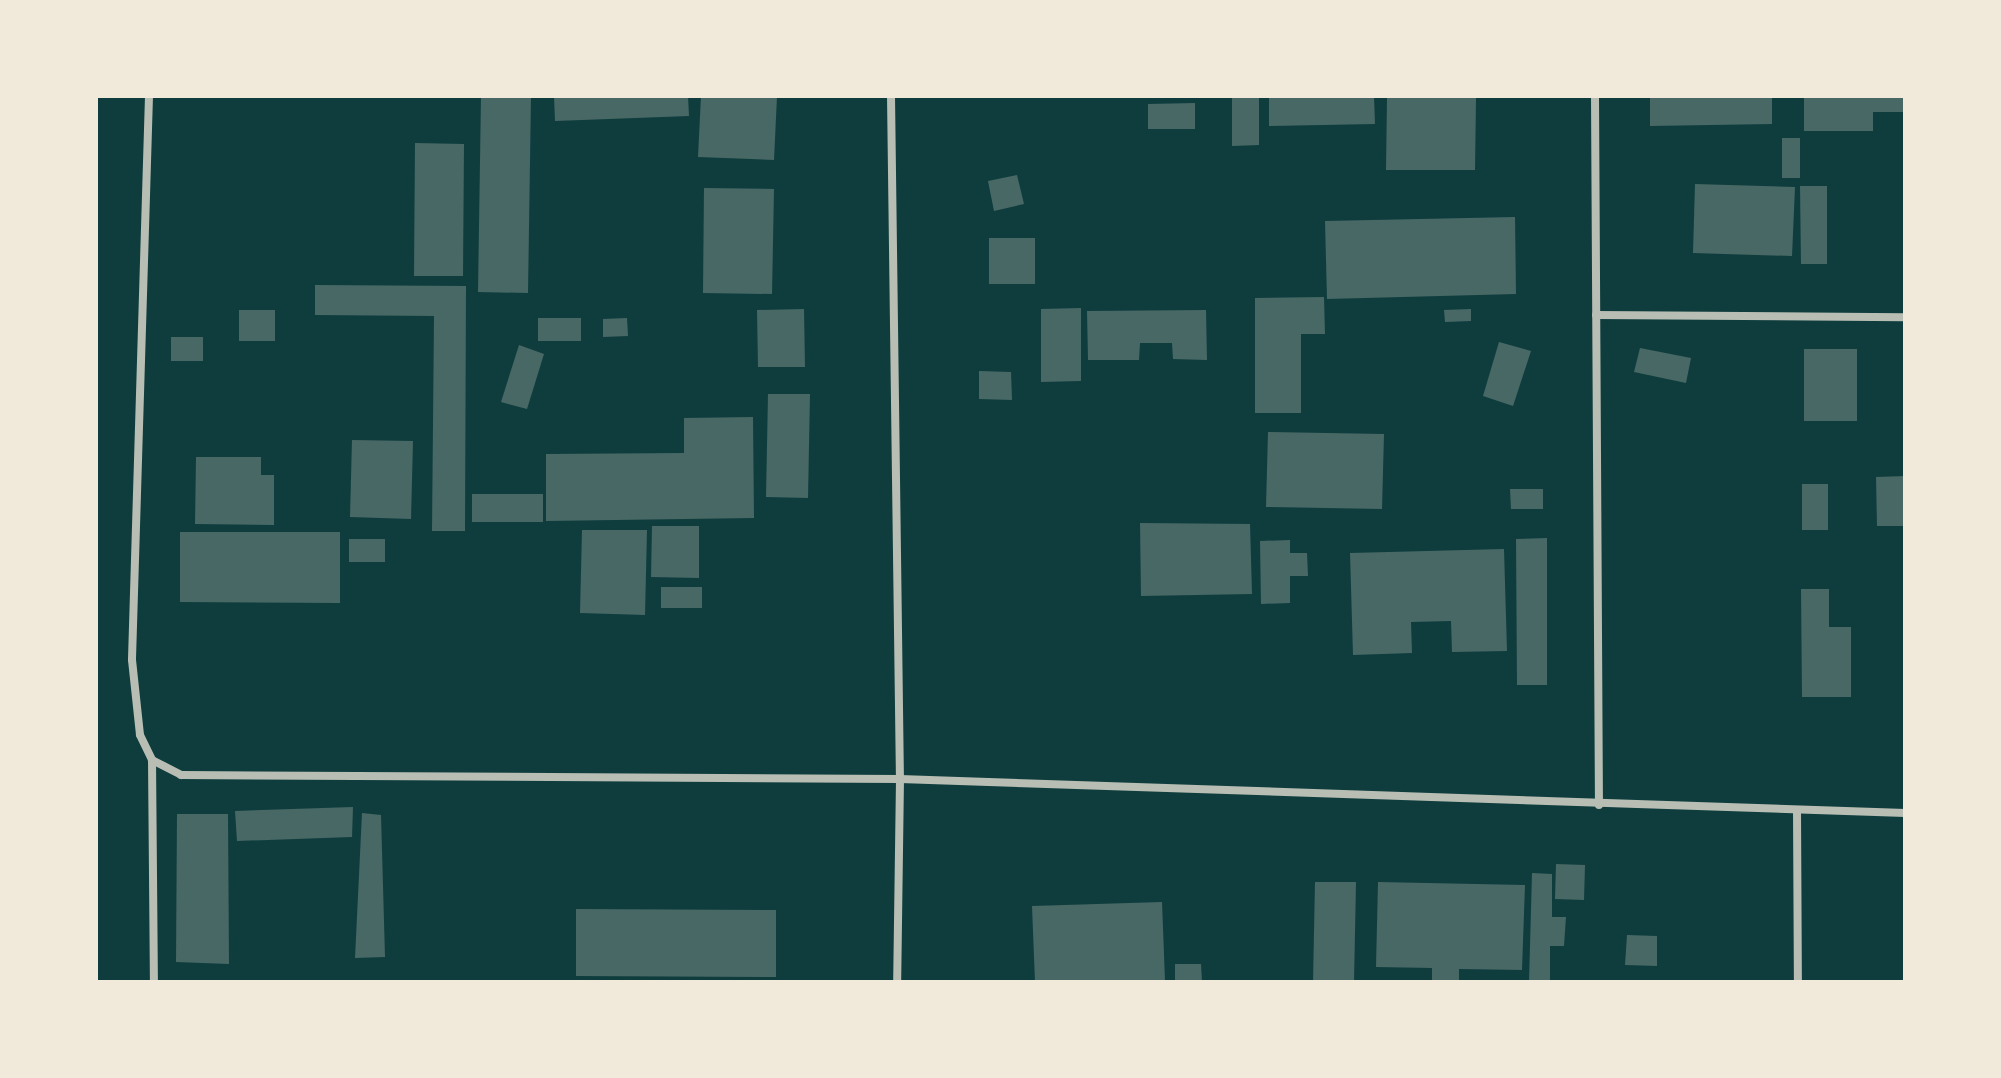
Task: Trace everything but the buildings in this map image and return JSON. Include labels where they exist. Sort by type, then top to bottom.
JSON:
[{"type":"street","points":[[149,96],[132,660],[140,735],[152,760],[154,982]]},
{"type":"street","points":[[891,96],[900,779],[897,982]]},
{"type":"street","points":[[1595,96],[1599,805]]},
{"type":"street","points":[[1596,315],[1905,317]]},
{"type":"street","points":[[152,760],[181,775],[900,779],[1905,813]]},
{"type":"street","points":[[1797,810],[1798,982]]}]
